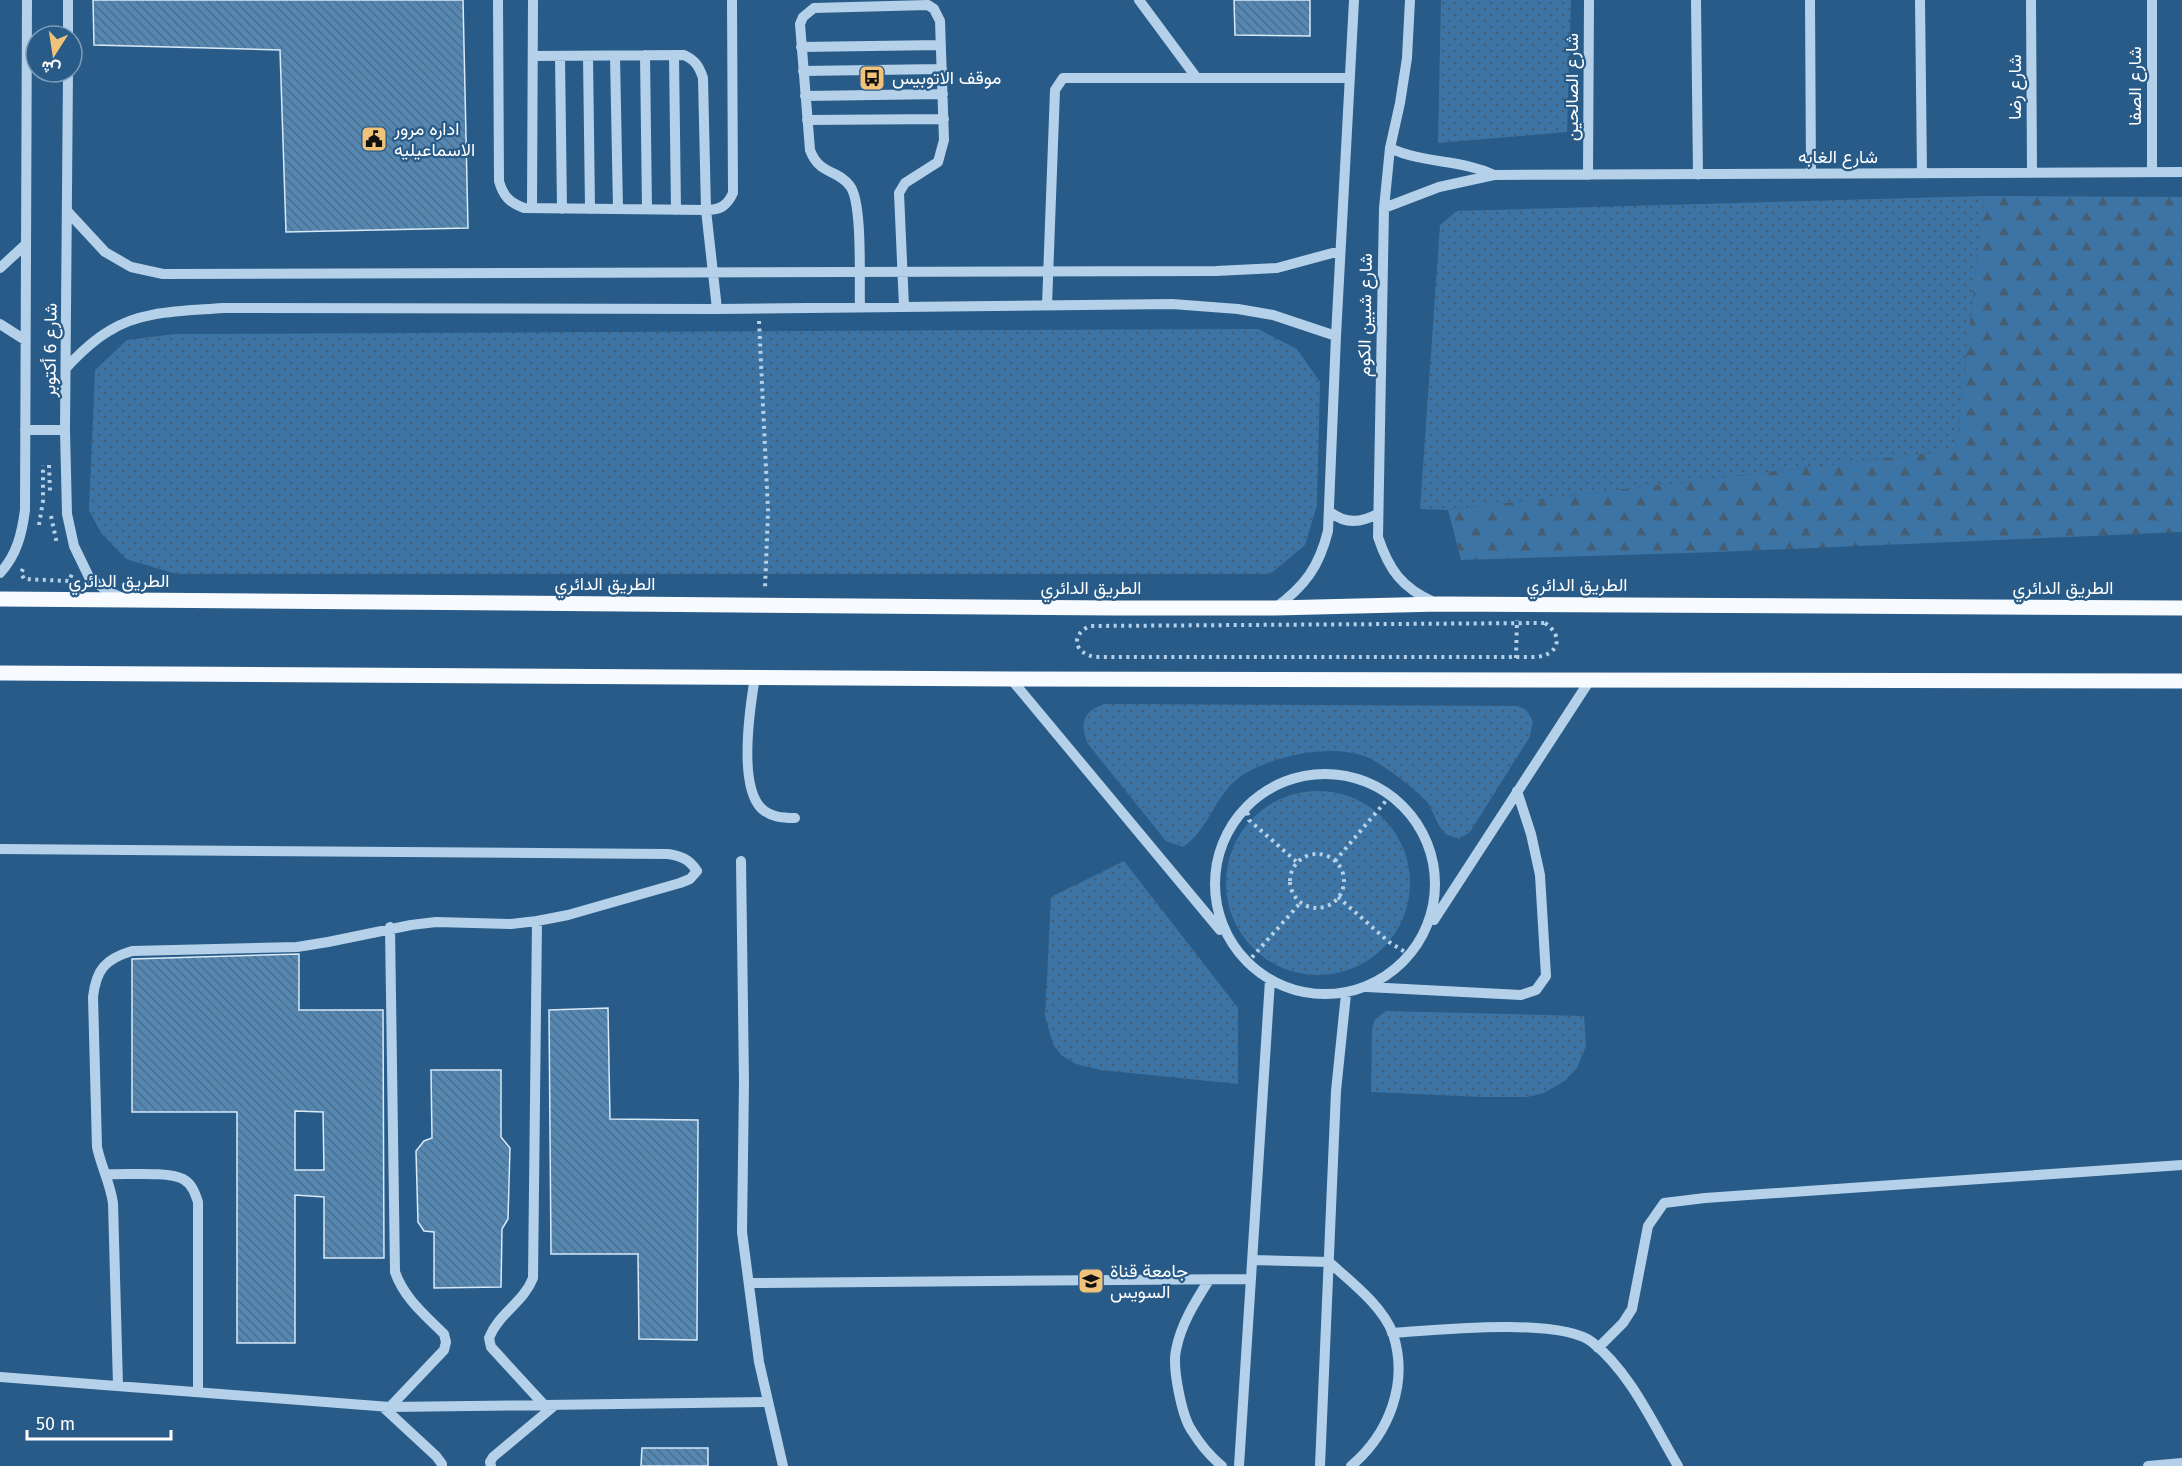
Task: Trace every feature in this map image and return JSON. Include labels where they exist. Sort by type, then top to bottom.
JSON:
[{"type":"main road","name":"الطريق الدائري","points":[[0,599],[1275,608],[1440,604],[2182,608]]},
{"type":"main road","points":[[0,673],[1011,679],[2182,681]]},
{"type":"street","name":"شارع 6 أكتوبر","points":[[27,0],[29,24]]},
{"type":"street","points":[[68,0],[68,24]]},
{"type":"street","points":[[498,0],[499,181],[507,199],[515,205],[532,208],[676,210],[715,210],[723,207],[733,194],[732,0]]},
{"type":"street","points":[[532,208],[533,0]]},
{"type":"street","points":[[1139,0],[1196,77]]},
{"type":"street","name":"شارع شبين الكوم","points":[[1275,608],[1304,583],[1315,567],[1323,550],[1330,512],[1340,250],[1354,0]]},
{"type":"street","name":"شارع شبين الكوم","points":[[1410,0],[1404,81],[1390,148],[1384,208],[1378,537],[1385,560],[1399,580],[1418,595],[1440,604]]},
{"type":"street","name":"شارع الصالحين","points":[[1588,0],[1588,175]]},
{"type":"street","points":[[1696,0],[1698,175]]},
{"type":"street","points":[[1810,0],[1811,174]]},
{"type":"street","points":[[1920,0],[1922,173]]},
{"type":"street","name":"شارع رضا","points":[[2031,0],[2032,173]]},
{"type":"street","name":"شارع الصفا","points":[[2152,0],[2152,172]]},
{"type":"street","points":[[860,307],[858,208],[855,194],[847,182],[819,166],[810,150],[800,24],[803,17],[814,8],[928,5],[938,14],[944,140],[938,162],[905,183],[899,193],[904,307]]},
{"type":"street","points":[[801,47],[941,45]]},
{"type":"street","points":[[645,55],[647,209]]},
{"type":"street","points":[[674,55],[676,210]]},
{"type":"street","points":[[533,57],[684,55],[693,59],[700,68],[703,78],[706,210],[715,273],[717,309]]},
{"type":"street","points":[[560,56],[562,208]]},
{"type":"street","points":[[588,56],[590,209]]},
{"type":"street","points":[[615,56],[618,209]]},
{"type":"street","points":[[803,71],[942,69]]},
{"type":"street","points":[[1047,305],[1055,90],[1060,81],[1068,77],[1349,78]]},
{"type":"street","name":"شارع 6 أكتوبر","points":[[0,573],[16,549],[23,530],[25,510],[25,245],[31,84]]},
{"type":"street","name":"شارع 6 أكتوبر","points":[[68,84],[65,430],[67,513],[72,538],[89,577],[106,591],[130,600]]},
{"type":"street","points":[[805,96],[943,94]]},
{"type":"street","points":[[807,120],[944,119]]},
{"type":"street","name":"شارع الغابه","points":[[1390,148],[1418,159],[1464,164],[1494,175]]},
{"type":"street","name":"شارع الغابه","points":[[1384,208],[1439,187],[1494,175],[2182,171]]},
{"type":"street","points":[[68,212],[105,252],[131,267],[163,274],[1252,270],[1277,268],[1340,250]]},
{"type":"street","points":[[0,268],[25,245]]},
{"type":"street","points":[[66,368],[88,345],[111,329],[154,313],[223,308],[717,309],[1172,304],[1238,309],[1273,315],[1336,336]]},
{"type":"street","points":[[0,324],[26,340]]},
{"type":"street","points":[[25,430],[65,430]]},
{"type":"street","points":[[1330,512],[1353,522],[1362,521],[1377,514]]},
{"type":"street","points":[[755,677],[748,743],[751,794],[761,809],[777,817],[795,818]]},
{"type":"street","points":[[1011,679],[1247,963],[1270,980],[1297,991],[1326,995],[1346,994],[1367,987],[1390,974],[1410,956],[1590,680]]},
{"type":"street","points":[[1229,940],[1217,913],[1213,884],[1217,855],[1228,828],[1246,805],[1272,786],[1301,776],[1332,773],[1363,780],[1391,795],[1414,818],[1429,846],[1436,878],[1434,900],[1433,910],[1420,940]]},
{"type":"street","points":[[1367,987],[1521,995],[1536,990],[1546,976],[1540,875],[1531,834],[1517,791]]},
{"type":"street","points":[[0,849],[668,854],[690,861],[697,871],[690,879],[680,883],[537,921],[511,924],[436,922],[390,927],[297,947],[132,951],[116,956],[103,966],[95,981],[93,997],[97,1147],[100,1161],[107,1174],[112,1203],[118,1386]]},
{"type":"street","points":[[741,861],[744,1082],[742,1232],[759,1362],[779,1465]]},
{"type":"street","points":[[537,921],[533,1278],[528,1290],[499,1320],[489,1338],[491,1347],[550,1406]]},
{"type":"street","points":[[387,1407],[444,1350],[446,1342],[444,1334],[407,1297],[399,1285],[395,1272],[390,927]]},
{"type":"street","points":[[1239,1466],[1270,980]]},
{"type":"street","points":[[1320,1466],[1336,1091],[1346,994]]},
{"type":"street","points":[[1598,1348],[1623,1323],[1632,1309],[1648,1226],[1664,1203],[1705,1198],[2182,1165]]},
{"type":"street","points":[[107,1174],[171,1175],[184,1179],[194,1189],[198,1202],[198,1392]]},
{"type":"street","points":[[1253,1260],[1329,1262],[1374,1305],[1392,1333],[1399,1369],[1395,1399],[1384,1428],[1366,1453],[1351,1466]]},
{"type":"street","points":[[748,1283],[1251,1279]]},
{"type":"street","points":[[1209,1280],[1188,1314],[1175,1352],[1178,1390],[1190,1430],[1222,1466]]},
{"type":"street","points":[[1392,1333],[1534,1327],[1578,1335],[1598,1348],[1621,1373],[1678,1466]]},
{"type":"street","points":[[0,1377],[387,1407],[766,1402]]},
{"type":"street","points":[[491,1466],[493,1456],[550,1406]]},
{"type":"street","points":[[387,1407],[436,1456],[442,1466]]},
{"type":"street","points":[[2148,1466],[2182,1463]]},
{"type":"path","points":[[758,308],[768,511],[764,605]]},
{"type":"path","points":[[25,465],[66,465]]},
{"type":"path","points":[[46,465],[50,494]]},
{"type":"path","points":[[39,527],[46,465]]},
{"type":"path","points":[[50,513],[58,547]]},
{"type":"path","points":[[25,564],[21,573],[24,579],[69,581],[72,579],[72,573]]},
{"type":"path","points":[[1515,680],[1518,605]]},
{"type":"path","points":[[1545,623],[1553,629],[1557,639],[1554,649],[1546,656],[1516,657],[1095,657],[1085,655],[1078,648],[1077,639],[1082,630],[1090,626],[1545,623]]},
{"type":"path","points":[[1335,861],[1391,795]]},
{"type":"path","points":[[1246,805],[1249,820],[1298,862]]},
{"type":"path","points":[[1320,854],[1335,861],[1343,876],[1344,885],[1338,897],[1329,905],[1321,908],[1312,908],[1301,902],[1292,890],[1290,882],[1291,873],[1298,862],[1311,855],[1320,854]]},
{"type":"path","points":[[1338,897],[1389,942],[1410,956]]},
{"type":"path","points":[[1247,963],[1301,902]]},
{"type":"green space","points":[[1441,0],[1571,0],[1567,132],[1438,143]]},
{"type":"green space","points":[[1984,196],[1956,450],[1448,510],[1420,509],[1440,225],[1457,211]]},
{"type":"green space","points":[[1984,196],[2182,197],[2182,532],[1718,552],[1461,560],[1448,510],[1956,450]]},
{"type":"green space","points":[[1258,329],[1297,349],[1320,382],[1317,505],[1305,545],[1270,574],[177,574],[126,559],[101,533],[89,510],[95,370],[127,340],[175,334]]},
{"type":"green space","points":[[1104,704],[1517,706],[1527,710],[1533,722],[1529,738],[1470,832],[1459,839],[1443,831],[1422,797],[1379,764],[1364,756],[1319,751],[1272,761],[1234,781],[1200,831],[1183,847],[1166,841],[1088,744],[1084,730],[1085,719],[1091,711]]},
{"type":"green space","points":[[1318,791],[1353,798],[1369,806],[1383,818],[1395,832],[1403,848],[1410,883],[1403,918],[1395,934],[1383,948],[1369,960],[1353,968],[1318,975],[1283,968],[1267,960],[1253,948],[1241,934],[1233,918],[1226,883],[1233,848],[1241,832],[1253,818],[1267,806],[1283,798]]},
{"type":"green space","points":[[1124,861],[1238,1008],[1238,1084],[1101,1070],[1076,1064],[1061,1055],[1053,1044],[1045,1016],[1051,897]]},
{"type":"green space","points":[[1386,1011],[1584,1016],[1586,1046],[1577,1068],[1566,1080],[1544,1093],[1527,1097],[1371,1092],[1372,1029],[1375,1019]]},
{"type":"building","name":"اداره مرور الاسماعيليه","points":[[93,0],[463,0],[468,228],[286,232],[280,50],[94,45]]},
{"type":"building","points":[[1234,0],[1310,0],[1310,36],[1235,35]]},
{"type":"building","points":[[299,954],[299,1010],[383,1010],[384,1258],[324,1258],[324,1197],[295,1195],[295,1343],[237,1343],[237,1112],[132,1112],[132,959]],"holes":[[[295,1111],[323,1112],[324,1170],[295,1170]]]},
{"type":"building","points":[[608,1008],[610,1119],[698,1120],[697,1340],[639,1339],[638,1254],[551,1254],[549,1010]]},
{"type":"building","points":[[431,1070],[501,1070],[501,1137],[510,1148],[508,1219],[502,1229],[501,1287],[434,1288],[434,1232],[424,1231],[418,1222],[416,1151],[424,1141],[432,1138]]},
{"type":"building","points":[[642,1448],[708,1448],[708,1466],[641,1466]]},
{"type":"place","name":"موقف الاتوبيس","points":[[872,78]]},
{"type":"place","name":"اداره مرور الاسماعيليه","points":[[374,139]]},
{"type":"place","name":"جامعة قناة السويس","points":[[1091,1281]]}]
